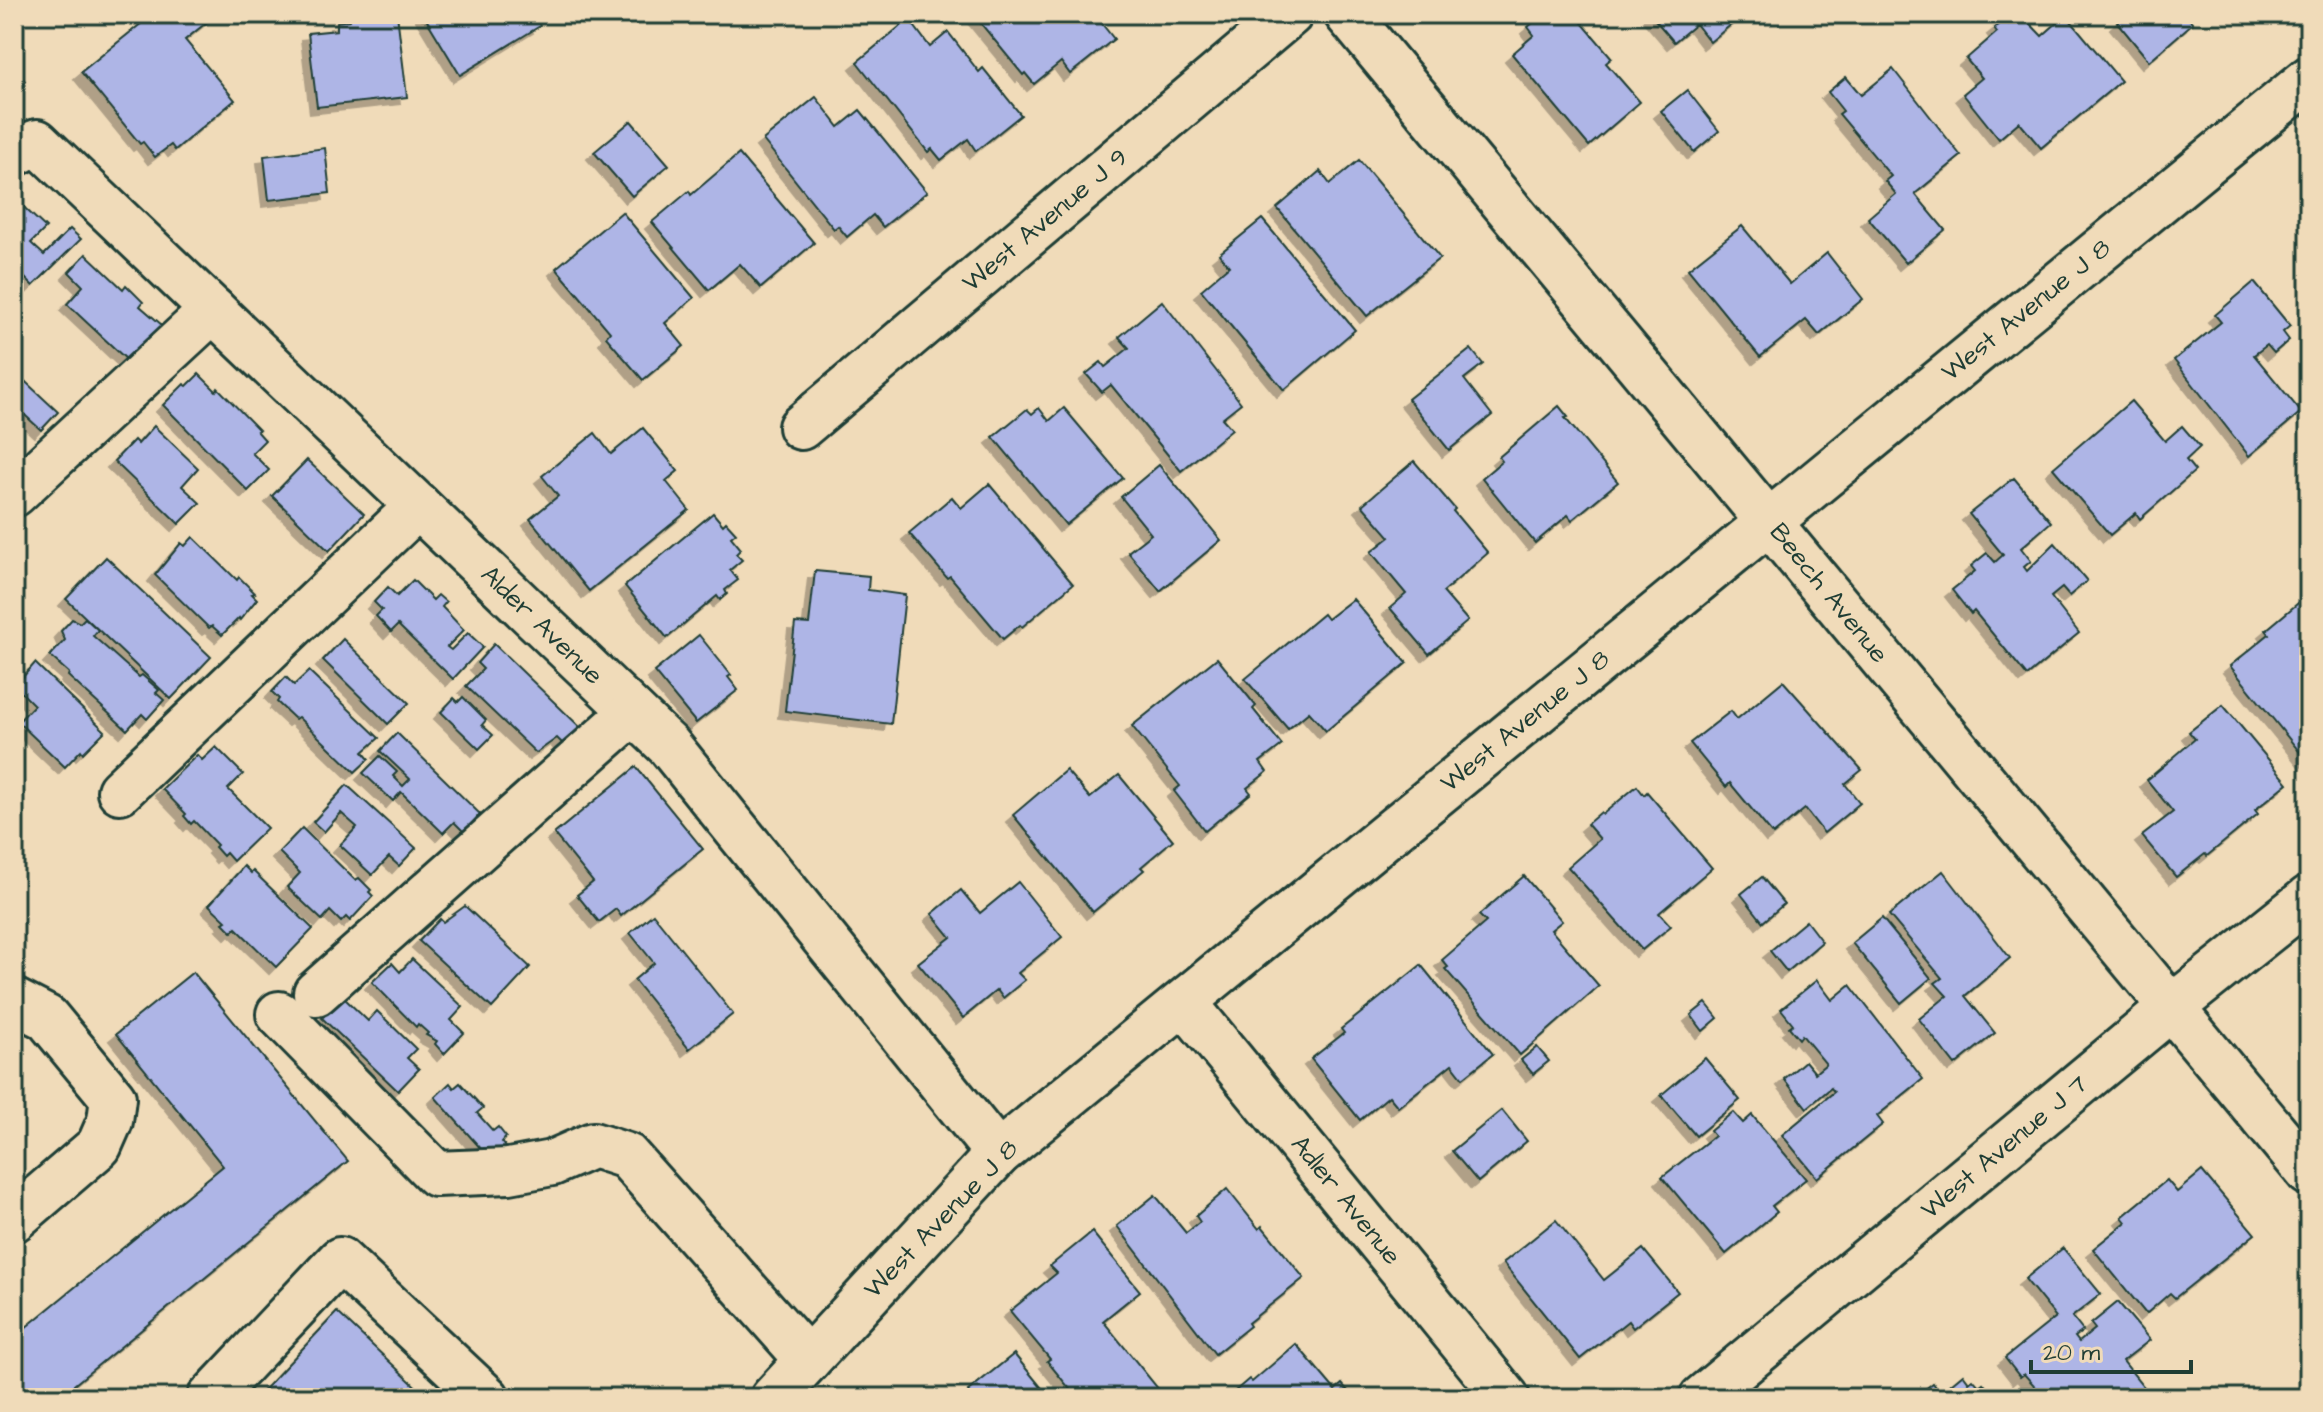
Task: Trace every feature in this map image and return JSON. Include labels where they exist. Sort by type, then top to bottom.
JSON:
[{"type":"street","name":"West Avenue J 9","points":[[801,427],[1290,14]]},
{"type":"street","name":"Beech Avenue","points":[[1347,14],[2309,1173]]},
{"type":"street","name":"West Avenue J 8","points":[[773,1398],[998,1154],[2309,79]]},
{"type":"street","name":"Alder Avenue","points":[[25,148],[213,310],[669,746],[998,1154]]},
{"type":"street","points":[[14,494],[213,310]]},
{"type":"street","points":[[120,791],[418,506]]},
{"type":"street","points":[[316,993],[633,712]]},
{"type":"street","name":"West Avenue J 7","points":[[1702,1398],[2171,1008],[2309,898]]},
{"type":"street","points":[[14,1219],[99,1146],[110,1121],[113,1098],[47,1018],[15,1002]]},
{"type":"street","name":"Adler Avenue","points":[[1184,1002],[1507,1398]]},
{"type":"street","points":[[279,1014],[436,1174],[509,1171],[552,1163],[593,1145],[627,1156],[808,1360]]},
{"type":"street","points":[[210,1398],[340,1260],[487,1398]]},
{"type":"building","points":[[153,14],[217,14],[185,40],[235,100],[175,150],[171,145],[155,157],[143,142],[140,144],[81,72]]},
{"type":"building","points":[[349,14],[397,14],[407,97],[317,107],[308,33],[337,30],[337,22],[350,20]]},
{"type":"building","points":[[423,14],[533,14],[540,26],[460,75]]},
{"type":"building","points":[[973,14],[1094,14],[1114,39],[1070,74],[1061,62],[1034,84]]},
{"type":"building","points":[[1543,14],[1581,14],[1577,17],[1612,58],[1606,63],[1640,102],[1589,146],[1512,54],[1534,35],[1528,27]]},
{"type":"building","points":[[1650,14],[1744,14],[1710,42],[1696,24],[1674,42]]},
{"type":"building","points":[[2021,14],[2042,36],[2066,15],[2121,81],[2041,148],[2019,122],[1999,139],[1963,94],[1982,78],[1966,59],[1997,32],[1994,28],[2005,19],[2009,24]]},
{"type":"building","points":[[2126,14],[2195,14],[2189,19],[2193,23],[2149,61],[2117,22]]},
{"type":"building","points":[[909,19],[930,47],[948,32],[979,72],[983,68],[1021,115],[976,151],[968,139],[941,160],[932,149],[928,152],[857,62]]},
{"type":"building","points":[[14,69],[25,81],[14,90]]},
{"type":"building","points":[[1893,69],[1961,156],[1915,194],[1945,230],[1906,263],[1868,218],[1896,194],[1885,181],[1891,176],[1839,114],[1843,111],[1828,92],[1846,77],[1861,95]]},
{"type":"building","points":[[1687,90],[1719,131],[1694,152],[1661,111]]},
{"type":"building","points":[[816,97],[839,127],[860,110],[927,192],[883,227],[873,215],[847,237],[838,226],[834,229],[763,140]]},
{"type":"building","points":[[631,121],[669,165],[632,196],[594,152]]},
{"type":"building","points":[[325,148],[330,193],[269,200],[264,156]]},
{"type":"building","points":[[739,154],[814,243],[761,288],[740,264],[709,290],[652,222],[689,191],[691,195]]},
{"type":"building","points":[[1359,160],[1440,258],[1367,316],[1277,208],[1320,171],[1330,184]]},
{"type":"building","points":[[14,198],[46,228],[31,243],[44,255],[70,229],[81,239],[33,286],[14,267]]},
{"type":"building","points":[[622,212],[694,298],[665,323],[684,346],[643,380],[606,337],[610,332],[556,268]]},
{"type":"building","points":[[1262,219],[1355,330],[1284,390],[1201,290],[1229,266],[1219,254]]},
{"type":"building","points":[[1742,226],[1790,284],[1827,253],[1863,299],[1819,335],[1806,320],[1760,357],[1688,269]]},
{"type":"building","points":[[86,254],[123,289],[126,285],[143,302],[140,306],[162,325],[127,360],[67,304],[83,286],[69,272]]},
{"type":"building","points":[[2254,282],[2290,326],[2283,332],[2289,340],[2274,353],[2267,345],[2254,355],[2301,412],[2249,456],[2174,360],[2221,322],[2215,315]]},
{"type":"building","points":[[1162,301],[1241,403],[1222,418],[1232,429],[1181,471],[1111,385],[1102,392],[1086,374],[1101,362],[1105,367],[1129,348],[1119,337]]},
{"type":"building","points":[[1471,349],[1483,364],[1464,379],[1492,415],[1449,450],[1408,399]]},
{"type":"building","points":[[14,371],[58,412],[41,430],[14,405]]},
{"type":"building","points":[[199,374],[216,391],[218,388],[265,440],[252,453],[269,470],[248,491],[163,405]]},
{"type":"building","points":[[2131,401],[2165,441],[2182,426],[2200,447],[2186,460],[2195,471],[2140,519],[2136,513],[2110,535],[2053,468]]},
{"type":"building","points":[[1559,406],[1568,417],[1565,418],[1618,482],[1572,520],[1568,515],[1535,543],[1482,478],[1502,461],[1499,457]]},
{"type":"building","points":[[1039,408],[1049,421],[1064,408],[1123,478],[1066,525],[993,437],[1027,409],[1032,414]]},
{"type":"building","points":[[154,426],[198,468],[182,486],[200,503],[179,524],[114,461],[134,440],[138,444]]},
{"type":"building","points":[[643,428],[678,471],[666,481],[689,510],[589,591],[530,519],[558,496],[542,476],[595,433],[611,454]]},
{"type":"building","points":[[307,460],[364,514],[329,551],[272,496]]},
{"type":"building","points":[[1414,461],[1488,553],[1443,592],[1468,621],[1429,654],[1390,608],[1406,594],[1371,552],[1390,537],[1362,505]]},
{"type":"building","points":[[1159,465],[1221,540],[1160,591],[1128,552],[1151,534],[1121,497]]},
{"type":"building","points":[[2014,478],[2051,522],[2021,548],[2031,561],[2024,567],[2027,571],[2055,543],[2087,581],[2069,596],[2062,588],[2051,597],[2079,633],[2027,676],[1974,611],[1971,614],[1952,590],[1975,571],[1971,566],[1987,553],[1995,562],[2003,555],[1969,514]]},
{"type":"building","points":[[989,484],[1073,584],[1003,639],[909,533],[952,497],[961,508]]},
{"type":"building","points":[[713,513],[723,525],[726,522],[736,533],[731,537],[741,549],[736,554],[742,560],[730,570],[738,580],[725,590],[727,594],[720,600],[717,596],[667,638],[625,586]]},
{"type":"building","points":[[193,537],[237,580],[239,577],[257,599],[240,620],[222,635],[212,626],[209,628],[155,575],[181,543],[185,546]]},
{"type":"building","points":[[106,557],[211,657],[171,699],[66,599]]},
{"type":"building","points":[[815,571],[869,576],[868,590],[905,595],[891,724],[785,711],[795,623],[809,624]]},
{"type":"building","points":[[413,580],[433,600],[438,595],[446,602],[442,607],[464,630],[447,647],[451,650],[468,633],[483,647],[453,679],[398,625],[391,632],[376,616],[382,610],[374,602],[388,587],[397,596]]},
{"type":"building","points":[[2309,594],[2307,761],[2230,666],[2269,634],[2266,630]]},
{"type":"building","points":[[1353,599],[1407,663],[1326,731],[1309,712],[1288,729],[1245,679],[1323,614],[1327,619]]},
{"type":"building","points":[[85,618],[98,630],[93,636],[139,677],[142,675],[159,690],[156,693],[164,700],[147,719],[142,714],[127,730],[50,656],[65,640],[61,631],[72,619],[80,623]]},
{"type":"building","points":[[699,635],[731,675],[728,677],[738,690],[696,723],[654,672]]},
{"type":"building","points":[[343,639],[409,703],[388,724],[323,660]]},
{"type":"building","points":[[494,644],[581,728],[564,745],[557,738],[536,753],[466,686],[483,669],[477,663]]},
{"type":"building","points":[[1217,658],[1256,706],[1253,709],[1282,745],[1260,762],[1267,772],[1247,788],[1251,793],[1205,831],[1174,791],[1180,786],[1132,726]]},
{"type":"building","points":[[35,663],[105,731],[65,767],[18,722],[34,705],[15,686]]},
{"type":"building","points":[[309,671],[379,738],[363,752],[369,759],[355,772],[298,717],[295,719],[277,702],[279,699],[272,692],[286,677],[294,685]]},
{"type":"building","points":[[1783,681],[1862,770],[1845,784],[1860,803],[1824,833],[1805,809],[1773,835],[1730,783],[1726,787],[1690,743],[1731,711],[1737,719]]},
{"type":"building","points":[[463,697],[486,720],[482,725],[493,735],[479,749],[441,712],[454,698],[458,702]]},
{"type":"building","points":[[2223,705],[2288,783],[2255,810],[2258,814],[2176,877],[2142,836],[2173,812],[2147,780],[2195,739],[2189,732]]},
{"type":"building","points":[[397,733],[480,814],[464,832],[454,822],[443,833],[401,792],[393,801],[363,773],[380,756],[397,772],[393,776],[403,786],[410,779],[380,751]]},
{"type":"building","points":[[216,747],[243,774],[228,789],[267,828],[233,861],[226,853],[223,856],[194,821],[191,824],[184,816],[186,814],[162,789],[197,755],[202,760]]},
{"type":"building","points":[[636,767],[703,849],[621,916],[616,909],[599,922],[577,895],[593,882],[554,834]]},
{"type":"building","points":[[1066,770],[1090,798],[1119,775],[1173,840],[1141,867],[1144,870],[1093,912],[1013,815]]},
{"type":"building","points":[[347,785],[416,848],[399,866],[389,857],[372,875],[340,845],[357,827],[341,813],[324,832],[313,822]]},
{"type":"building","points":[[1637,786],[1644,795],[1647,792],[1712,868],[1659,913],[1671,926],[1642,950],[1568,867],[1600,839],[1587,824]]},
{"type":"building","points":[[302,828],[355,880],[359,878],[371,890],[369,892],[373,896],[350,921],[346,917],[341,922],[330,911],[322,920],[287,887],[300,873],[279,852]]},
{"type":"building","points":[[244,866],[313,929],[276,967],[236,928],[232,932],[223,923],[226,921],[209,905]]},
{"type":"building","points":[[1943,871],[2010,958],[1965,996],[1995,1033],[1955,1065],[1919,1019],[1947,996],[1935,983],[1942,978],[1889,915]]},
{"type":"building","points":[[1524,876],[1562,921],[1551,930],[1599,986],[1520,1055],[1445,969],[1448,967],[1442,960],[1486,922],[1479,915]]},
{"type":"building","points":[[1762,877],[1784,904],[1763,922],[1741,894]]},
{"type":"building","points":[[1018,882],[1062,937],[1018,973],[1025,980],[1003,998],[997,990],[963,1018],[918,963],[951,937],[932,914],[961,890],[980,913]]},
{"type":"building","points":[[465,906],[530,967],[492,1008],[419,941],[440,919],[443,922]]},
{"type":"building","points":[[653,914],[733,1014],[689,1049],[634,980],[654,963],[630,933]]},
{"type":"building","points":[[1882,918],[1931,978],[1901,1003],[1852,943]]},
{"type":"building","points":[[1806,921],[1822,942],[1787,972],[1770,951]]},
{"type":"building","points":[[412,959],[463,1007],[451,1020],[464,1033],[444,1054],[435,1044],[437,1041],[426,1035],[428,1033],[418,1024],[416,1027],[372,982],[392,963],[400,972]]},
{"type":"building","points":[[1421,965],[1493,1054],[1463,1078],[1452,1064],[1398,1107],[1389,1096],[1360,1120],[1311,1059],[1344,1033],[1341,1029]]},
{"type":"building","points":[[193,972],[348,1161],[58,1398],[23,1398],[14,1389],[14,1337],[223,1166],[116,1034]]},
{"type":"building","points":[[1817,980],[1832,1000],[1850,985],[1923,1079],[1877,1116],[1883,1124],[1817,1178],[1782,1135],[1834,1092],[1831,1088],[1807,1108],[1784,1079],[1805,1061],[1815,1073],[1826,1064],[1802,1035],[1799,1039],[1789,1027],[1793,1024],[1781,1009]]},
{"type":"building","points":[[343,997],[368,1021],[377,1011],[416,1049],[407,1058],[419,1069],[398,1091],[322,1018]]},
{"type":"building","points":[[1706,1003],[1718,1018],[1703,1031],[1691,1015]]},
{"type":"building","points":[[1537,1047],[1549,1061],[1533,1074],[1521,1060]]},
{"type":"building","points":[[1705,1058],[1740,1100],[1696,1136],[1661,1095]]},
{"type":"building","points":[[450,1083],[454,1088],[460,1083],[483,1108],[477,1113],[493,1131],[498,1127],[506,1137],[502,1142],[506,1147],[491,1160],[435,1097]]},
{"type":"building","points":[[1502,1110],[1527,1141],[1478,1182],[1452,1151]]},
{"type":"building","points":[[1733,1112],[1743,1123],[1752,1115],[1806,1179],[1772,1206],[1777,1212],[1726,1254],[1662,1177],[1714,1136],[1710,1131]]},
{"type":"building","points":[[2202,1171],[2255,1234],[2175,1298],[2170,1293],[2146,1314],[2093,1249],[2126,1222],[2122,1217],[2167,1180],[2177,1192]]},
{"type":"building","points":[[1227,1189],[1304,1278],[1215,1354],[1117,1226],[1155,1195],[1186,1233],[1200,1222],[1196,1216]]},
{"type":"building","points":[[1556,1220],[1604,1280],[1643,1249],[1678,1292],[1633,1328],[1628,1321],[1580,1359],[1503,1263]]},
{"type":"building","points":[[1092,1232],[1140,1291],[1103,1321],[1160,1391],[1151,1398],[1077,1398],[1047,1361],[1050,1359],[1010,1311],[1057,1273],[1050,1266]]},
{"type":"building","points":[[2063,1248],[2101,1294],[2072,1317],[2083,1331],[2075,1337],[2079,1342],[2095,1329],[2091,1324],[2118,1302],[2150,1340],[2123,1361],[2144,1387],[2130,1398],[2040,1398],[2042,1394],[2024,1374],[2020,1377],[2005,1358],[2056,1317],[2025,1279]]},
{"type":"building","points":[[337,1312],[428,1398],[256,1398]]},
{"type":"building","points":[[1296,1344],[1335,1390],[1342,1384],[1354,1398],[1227,1398],[1249,1379],[1252,1382]]},
{"type":"building","points":[[1014,1354],[1050,1398],[973,1398],[968,1391]]},
{"type":"building","points":[[1963,1374],[1969,1382],[1973,1379],[1979,1386],[1983,1383],[1992,1394],[1990,1398],[1914,1398],[1933,1383],[1940,1393]]}]
